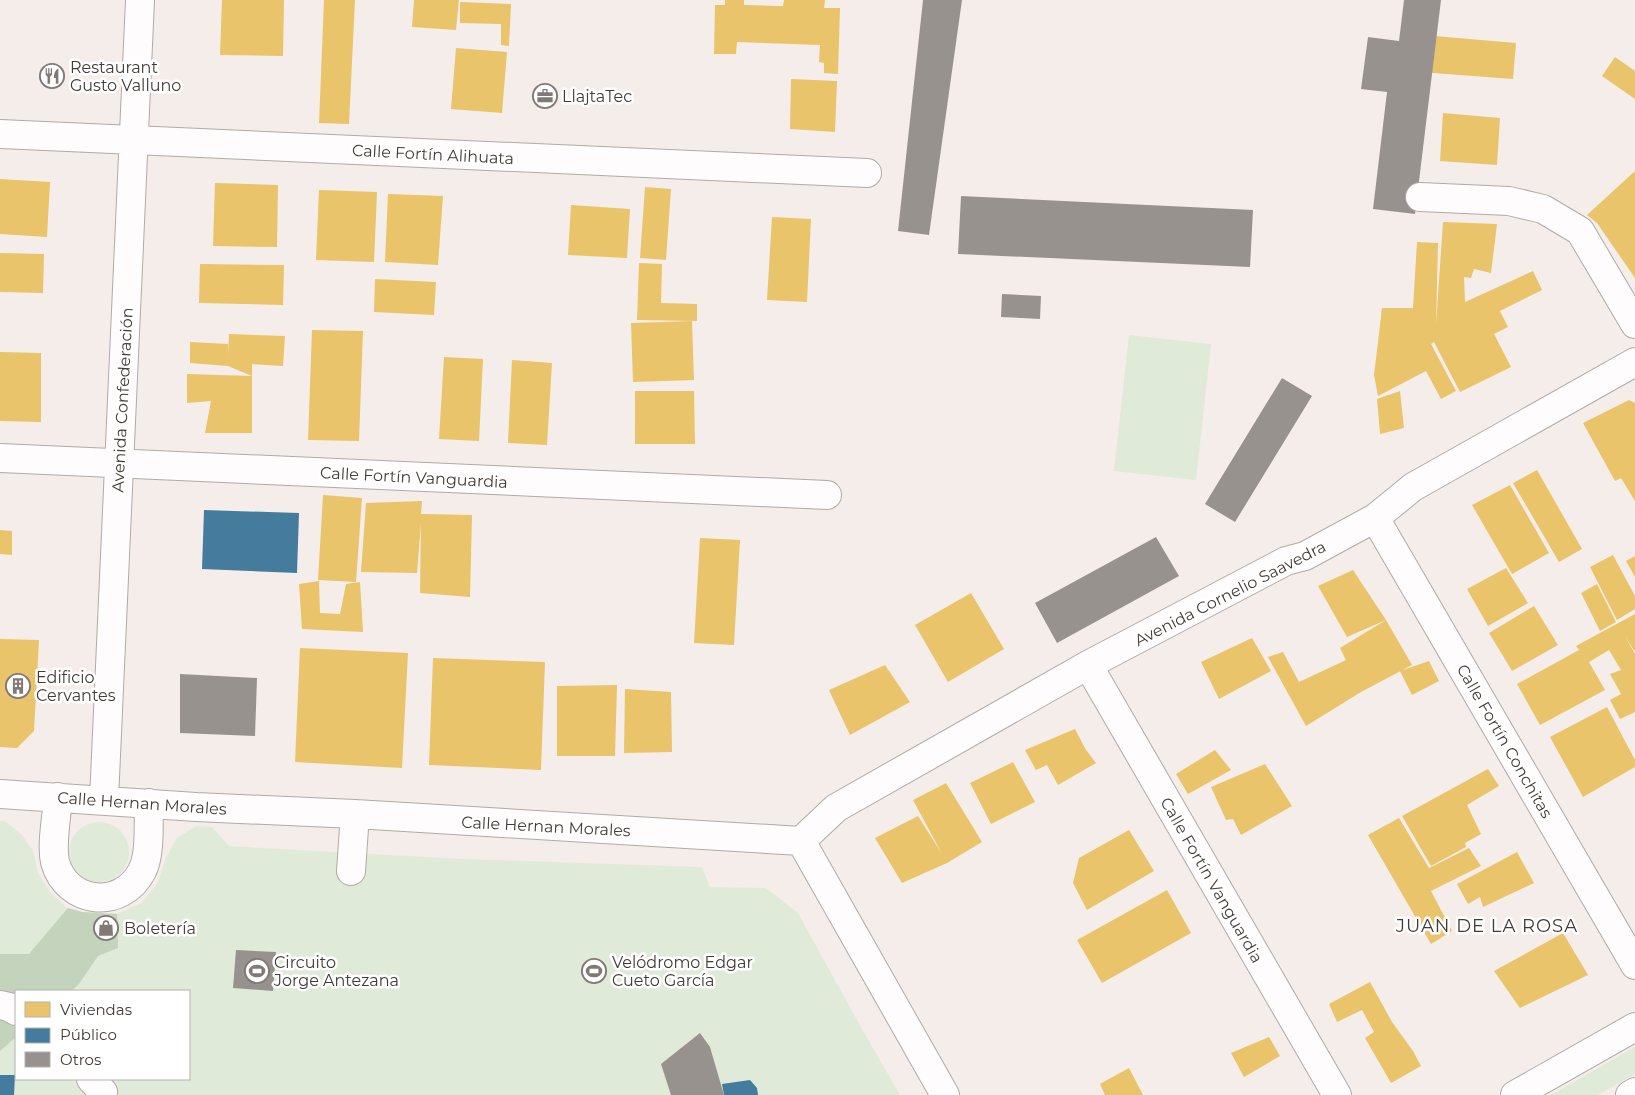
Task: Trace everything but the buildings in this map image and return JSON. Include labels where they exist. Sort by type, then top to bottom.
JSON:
[{"type":"street","name":"Avenida Confederación","points":[[104,800],[140,0]]},
{"type":"street","name":"Calle Fortín Alihuata","points":[[0,134],[867,173]]},
{"type":"street","points":[[1420,197],[1508,201],[1543,209],[1580,231],[1635,324]]},
{"type":"street","name":"Avenida Cornelio Saavedra","points":[[801,841],[836,808],[1088,665],[1286,562],[1305,556],[1376,518],[1413,487],[1635,362]]},
{"type":"street","name":"Calle Fortín Vanguardia","points":[[0,458],[827,496]]},
{"type":"street","name":"Calle Fortín Conchitas","points":[[1376,518],[1635,965]]},
{"type":"street","name":"Calle Fortín Vanguardia","points":[[1088,665],[1337,1095]]},
{"type":"street","name":"Calle Hernan Morales","points":[[0,794],[801,841]]},
{"type":"street","points":[[58,797],[54,845],[55,862],[62,877],[73,889],[88,897],[105,898],[121,893],[134,884],[143,870],[147,854],[149,803]]},
{"type":"street","points":[[351,871],[355,814]]},
{"type":"street","points":[[801,841],[946,1095]]},
{"type":"street","points":[[0,1005],[15,1010]]},
{"type":"street","points":[[1515,1095],[1635,1027]]},
{"type":"street","points":[[92,1080],[103,1092],[102,1095]]},
{"type":"street","points":[[1630,1095],[1635,1092]]},
{"type":"green space","points":[[1129,335],[1211,344],[1196,480],[1114,471]]},
{"type":"green space","points":[[0,821],[6,822],[22,835],[33,851],[38,873],[50,892],[67,908],[82,912],[117,914],[142,903],[158,882],[165,860],[177,838],[196,826],[212,827],[229,846],[463,859],[702,867],[710,887],[766,888],[798,913],[900,1095],[0,1095]]},
{"type":"green space","points":[[93,822],[105,822],[116,827],[124,835],[129,846],[127,864],[116,877],[105,882],[93,882],[82,877],[74,869],[69,858],[69,846],[74,835],[82,827]]},
{"type":"green space","points":[[68,908],[82,912],[117,914],[118,948],[98,956],[79,984],[72,990],[15,990],[15,1038],[0,1051],[0,954],[29,954]]},
{"type":"green space","points":[[1635,1047],[1635,1074],[1598,1095],[1551,1095]]},
{"type":"place","name":"Restaurant Gusto Valluno","points":[[52,76]]},
{"type":"place","name":"LlajtaTec","points":[[545,96]]},
{"type":"place","name":"Edificio Cervantes","points":[[18,686]]},
{"type":"place","name":"Boletería","points":[[106,928]]},
{"type":"place","name":"Circuito Jorge Antezana","points":[[257,971]]},
{"type":"place","name":"Velódromo Edgar Cueto García","points":[[594,971]]},
{"type":"district","name":"JUAN DE LA ROSA","points":[[1487,926]]}]
